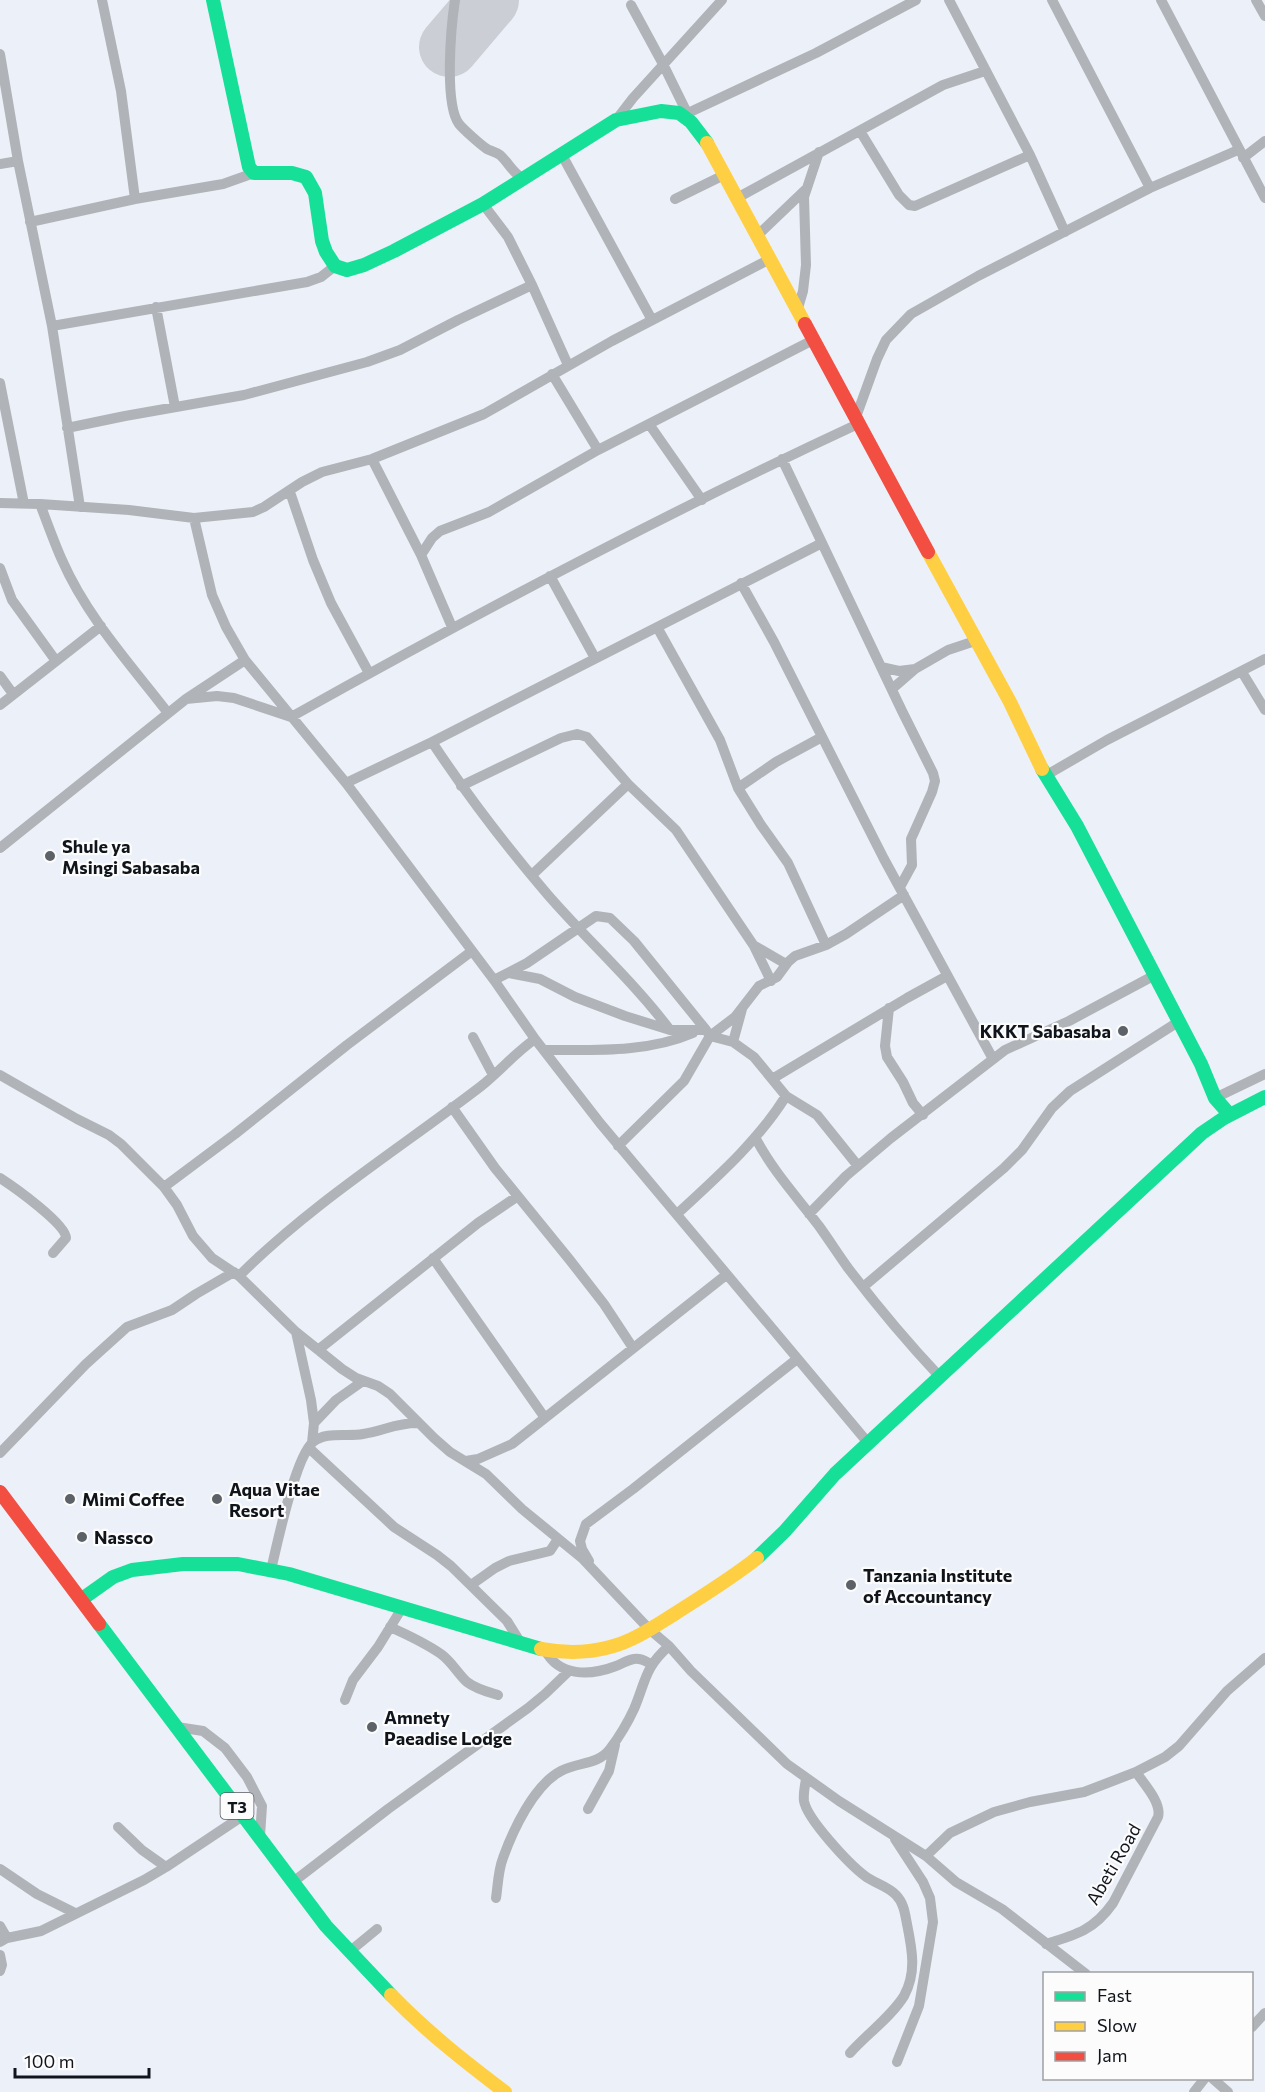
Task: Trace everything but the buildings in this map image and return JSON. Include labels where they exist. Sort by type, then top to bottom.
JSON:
[{"type":"main road","points":[[213,0],[246,159],[254,174],[267,176],[290,172],[306,177],[311,182],[316,194],[324,249],[335,266],[347,270],[364,265],[483,204],[616,120],[661,111],[690,117],[703,136],[798,308],[813,340],[1010,702],[1045,776],[1057,791],[1077,826],[1201,1064],[1215,1098],[1230,1115]]},
{"type":"main road","points":[[82,1599],[107,1580],[132,1570],[209,1563],[238,1564],[271,1570],[545,1650],[598,1649],[621,1644],[721,1583],[765,1551],[797,1519],[835,1474],[1202,1133],[1265,1097]]},
{"type":"main road","name":"T3","points":[[0,1492],[326,1926],[421,2026],[499,2090]]},
{"type":"street","points":[[102,0],[122,91],[135,199]]},
{"type":"street","points":[[455,0],[450,67],[456,118],[461,126],[485,147],[500,155],[514,173],[522,178]]},
{"type":"street","points":[[616,120],[663,64],[723,0]]},
{"type":"street","points":[[631,5],[690,117],[916,0]]},
{"type":"street","points":[[949,0],[1030,156],[1065,232]]},
{"type":"street","points":[[1052,0],[1149,188]]},
{"type":"street","points":[[1161,0],[1265,198]]},
{"type":"street","points":[[1256,0],[1265,16]]},
{"type":"street","points":[[0,54],[4,98],[51,326],[80,507]]},
{"type":"street","points":[[736,198],[943,85],[985,71]]},
{"type":"street","points":[[860,131],[899,195],[909,205],[915,207],[1030,156]]},
{"type":"street","points":[[186,699],[217,696],[234,698],[291,717],[452,627],[858,420],[877,359],[886,340],[904,319],[978,276],[1149,188],[1240,154],[1265,141]]},
{"type":"street","points":[[798,308],[803,291],[806,265],[806,190],[819,152]]},
{"type":"street","points":[[562,155],[652,320]]},
{"type":"street","points":[[0,164],[18,161]]},
{"type":"street","points":[[30,222],[135,199],[223,184],[254,174]]},
{"type":"street","points":[[675,199],[724,175]]},
{"type":"street","points":[[758,235],[806,190]]},
{"type":"street","points":[[483,204],[508,237],[568,365]]},
{"type":"street","points":[[0,503],[129,510],[194,518],[253,512],[322,472],[372,459],[484,414],[568,365],[770,259]]},
{"type":"street","points":[[51,326],[307,282],[321,277],[335,266]]},
{"type":"street","points":[[67,428],[244,395],[366,362],[400,350],[532,285]]},
{"type":"street","points":[[156,307],[175,407]]},
{"type":"street","points":[[422,555],[432,538],[440,531],[489,512],[597,450],[813,340]]},
{"type":"street","points":[[552,374],[597,450]]},
{"type":"street","points":[[0,383],[24,504]]},
{"type":"street","points":[[649,424],[702,500]]},
{"type":"street","points":[[372,459],[422,555],[452,627]]},
{"type":"street","points":[[545,1050],[617,1049],[658,1045],[705,1032],[735,1017],[759,986],[771,981],[781,973],[786,964],[795,956],[846,934],[902,891],[912,865],[911,839],[935,781],[929,763],[891,689],[782,459]]},
{"type":"street","points":[[290,492],[313,560],[331,603],[369,673]]},
{"type":"street","points":[[40,504],[62,561],[101,626],[168,713]]},
{"type":"street","points":[[194,518],[212,595],[244,660],[346,783],[618,1146],[678,1214],[726,1275],[868,1444]]},
{"type":"street","points":[[346,783],[432,742],[822,543]]},
{"type":"street","points":[[0,568],[12,600],[56,661]]},
{"type":"street","points":[[550,576],[595,658]]},
{"type":"street","points":[[741,583],[774,642],[902,891],[993,1059]]},
{"type":"street","points":[[0,705],[101,626]]},
{"type":"street","points":[[657,627],[720,740],[738,788],[765,832],[788,863],[825,945]]},
{"type":"street","points":[[891,689],[915,669],[948,651],[975,641]]},
{"type":"street","points":[[1045,776],[1107,740],[1265,659]]},
{"type":"street","points":[[0,848],[186,699],[244,660]]},
{"type":"street","points":[[881,667],[899,671],[915,669]]},
{"type":"street","points":[[1242,672],[1265,710]]},
{"type":"street","points":[[0,676],[13,694]]},
{"type":"street","points":[[461,786],[561,738],[576,734],[587,737],[684,840],[754,946],[771,981]]},
{"type":"street","points":[[738,788],[776,762],[822,736]]},
{"type":"street","points":[[432,742],[461,786],[533,874],[670,1030]]},
{"type":"street","points":[[533,874],[628,783]]},
{"type":"street","points":[[494,980],[541,954],[596,915],[610,918],[634,942],[705,1032]]},
{"type":"street","points":[[754,946],[786,964]]},
{"type":"street","points":[[164,1187],[472,951]]},
{"type":"street","points":[[509,973],[540,979],[575,997],[670,1030],[705,1032],[733,1042],[760,1063],[786,1096],[817,1115],[858,1167]]},
{"type":"street","points":[[809,1214],[826,1195],[858,1167],[1005,1050],[1069,1021],[1155,975]]},
{"type":"street","points":[[772,1079],[889,1008],[947,976]]},
{"type":"street","points":[[889,1008],[885,1046],[887,1057],[913,1103],[923,1115]]},
{"type":"street","points":[[733,1042],[742,1009]]},
{"type":"street","points":[[863,1287],[1004,1168],[1022,1150],[1052,1108],[1070,1091],[1178,1022]]},
{"type":"street","points":[[618,1146],[684,1081],[705,1032]]},
{"type":"street","points":[[473,1036],[493,1075]]},
{"type":"street","points":[[0,1453],[86,1364],[127,1327],[172,1310],[196,1294],[236,1274],[376,1161],[452,1107],[536,1039]]},
{"type":"street","points":[[1215,1098],[1265,1074]]},
{"type":"street","points":[[2,1077],[109,1135],[164,1187],[202,1249],[236,1274],[296,1332],[350,1375],[368,1381],[390,1394],[417,1423],[450,1452],[486,1474],[583,1559],[649,1629],[669,1646],[771,1750],[806,1779],[926,1856],[956,1882],[1002,1909],[1083,1972]]},
{"type":"street","points":[[678,1214],[713,1182],[755,1137],[786,1096]]},
{"type":"street","points":[[452,1107],[495,1168],[604,1304],[633,1348]]},
{"type":"street","points":[[755,1137],[770,1164],[863,1287],[940,1377]]},
{"type":"street","points":[[0,1178],[55,1220],[65,1231],[66,1238],[53,1253]]},
{"type":"street","points":[[318,1350],[478,1223],[518,1196]]},
{"type":"street","points":[[433,1258],[545,1418]]},
{"type":"street","points":[[466,1461],[478,1459],[512,1444],[726,1275]]},
{"type":"street","points":[[271,1570],[292,1486],[310,1445],[314,1423],[296,1332]]},
{"type":"street","points":[[596,1574],[580,1541],[586,1524],[797,1359]]},
{"type":"street","points":[[314,1423],[336,1400],[363,1381]]},
{"type":"street","points":[[310,1445],[322,1437],[364,1434],[397,1424],[417,1423]]},
{"type":"street","points":[[310,1445],[394,1527],[437,1555],[471,1585],[507,1621],[522,1645]]},
{"type":"street","points":[[471,1585],[509,1561],[550,1551],[558,1539]]},
{"type":"street","points":[[345,1700],[353,1680],[402,1608]]},
{"type":"street","points":[[390,1627],[440,1653],[476,1688],[498,1695]]},
{"type":"street","points":[[496,1898],[503,1858],[519,1821],[539,1791],[548,1780],[563,1770],[592,1762],[604,1756],[634,1708],[651,1664],[669,1646]]},
{"type":"street","points":[[545,1650],[552,1662],[569,1671],[587,1672],[637,1659],[651,1664]]},
{"type":"street","points":[[926,1856],[950,1833],[994,1812],[1021,1804],[1084,1792],[1136,1772],[1165,1757],[1179,1746],[1227,1691],[1265,1658]]},
{"type":"street","points":[[294,1882],[387,1809],[528,1708],[569,1671]]},
{"type":"street","points":[[177,1726],[203,1731],[225,1748],[247,1777],[262,1806],[260,1837]]},
{"type":"street","points":[[588,1809],[609,1771],[615,1741]]},
{"type":"street","name":"Abeti Road","points":[[1046,1944],[1079,1934],[1094,1926],[1113,1903],[1134,1863],[1160,1813],[1157,1804],[1136,1772]]},
{"type":"street","points":[[806,1779],[804,1803],[810,1815],[855,1868],[897,1895],[906,1912],[911,1939],[912,1974],[902,1998],[850,2052]]},
{"type":"street","points":[[0,1926],[3,1940],[40,1931],[166,1867],[244,1815]]},
{"type":"street","points":[[118,1827],[142,1850],[166,1867]]},
{"type":"street","points":[[893,1836],[923,1882],[930,1898],[933,1922],[919,2006],[897,2062]]},
{"type":"street","points":[[0,1869],[37,1894],[75,1912]]},
{"type":"street","points":[[349,1952],[377,1929]]},
{"type":"street","points":[[0,1955],[2,1965],[0,1971]]},
{"type":"street","points":[[1253,2025],[1265,2013]]},
{"type":"street","points":[[1213,2080],[1228,2092]]},
{"type":"runway","points":[[449,47],[489,0]]},
{"type":"traffic: fast","points":[[213,0],[249,167],[254,173],[292,173],[306,177],[315,193],[322,241],[326,252],[335,266],[347,270],[394,251],[483,204],[616,120],[661,111],[679,113],[691,122],[707,143]]},
{"type":"traffic: fast","points":[[1042,769],[1077,826],[1201,1064],[1215,1098],[1230,1115]]},
{"type":"traffic: fast","points":[[757,1558],[785,1531],[835,1474],[1202,1133],[1224,1118],[1265,1097]]},
{"type":"traffic: fast","points":[[82,1599],[113,1577],[132,1570],[183,1564],[238,1564],[289,1574],[541,1649]]},
{"type":"traffic: fast","points":[[99,1624],[326,1926],[391,1995]]},
{"type":"traffic: slow","points":[[707,143],[805,324]]},
{"type":"traffic: slow","points":[[928,552],[1010,702],[1042,769]]},
{"type":"traffic: slow","points":[[541,1649],[584,1651],[602,1649],[627,1641],[697,1600],[757,1558]]},
{"type":"traffic: slow","points":[[391,1995],[446,2046],[505,2092]]},
{"type":"traffic: jam","points":[[805,324],[928,552]]},
{"type":"traffic: jam","points":[[0,1492],[99,1624]]},
{"type":"place","name":"Shule ya Msingi Sabasaba","points":[[50,856]]},
{"type":"place","name":"KKKT Sabasaba","points":[[1123,1031]]},
{"type":"place","name":"Mimi Coffee","points":[[70,1499]]},
{"type":"place","name":"Aqua Vitae Resort","points":[[217,1499]]},
{"type":"place","name":"Nassco","points":[[82,1537]]},
{"type":"place","name":"Tanzania Institute of Accountancy","points":[[851,1585]]},
{"type":"place","name":"Amnety Paeadise Lodge","points":[[372,1727]]}]
